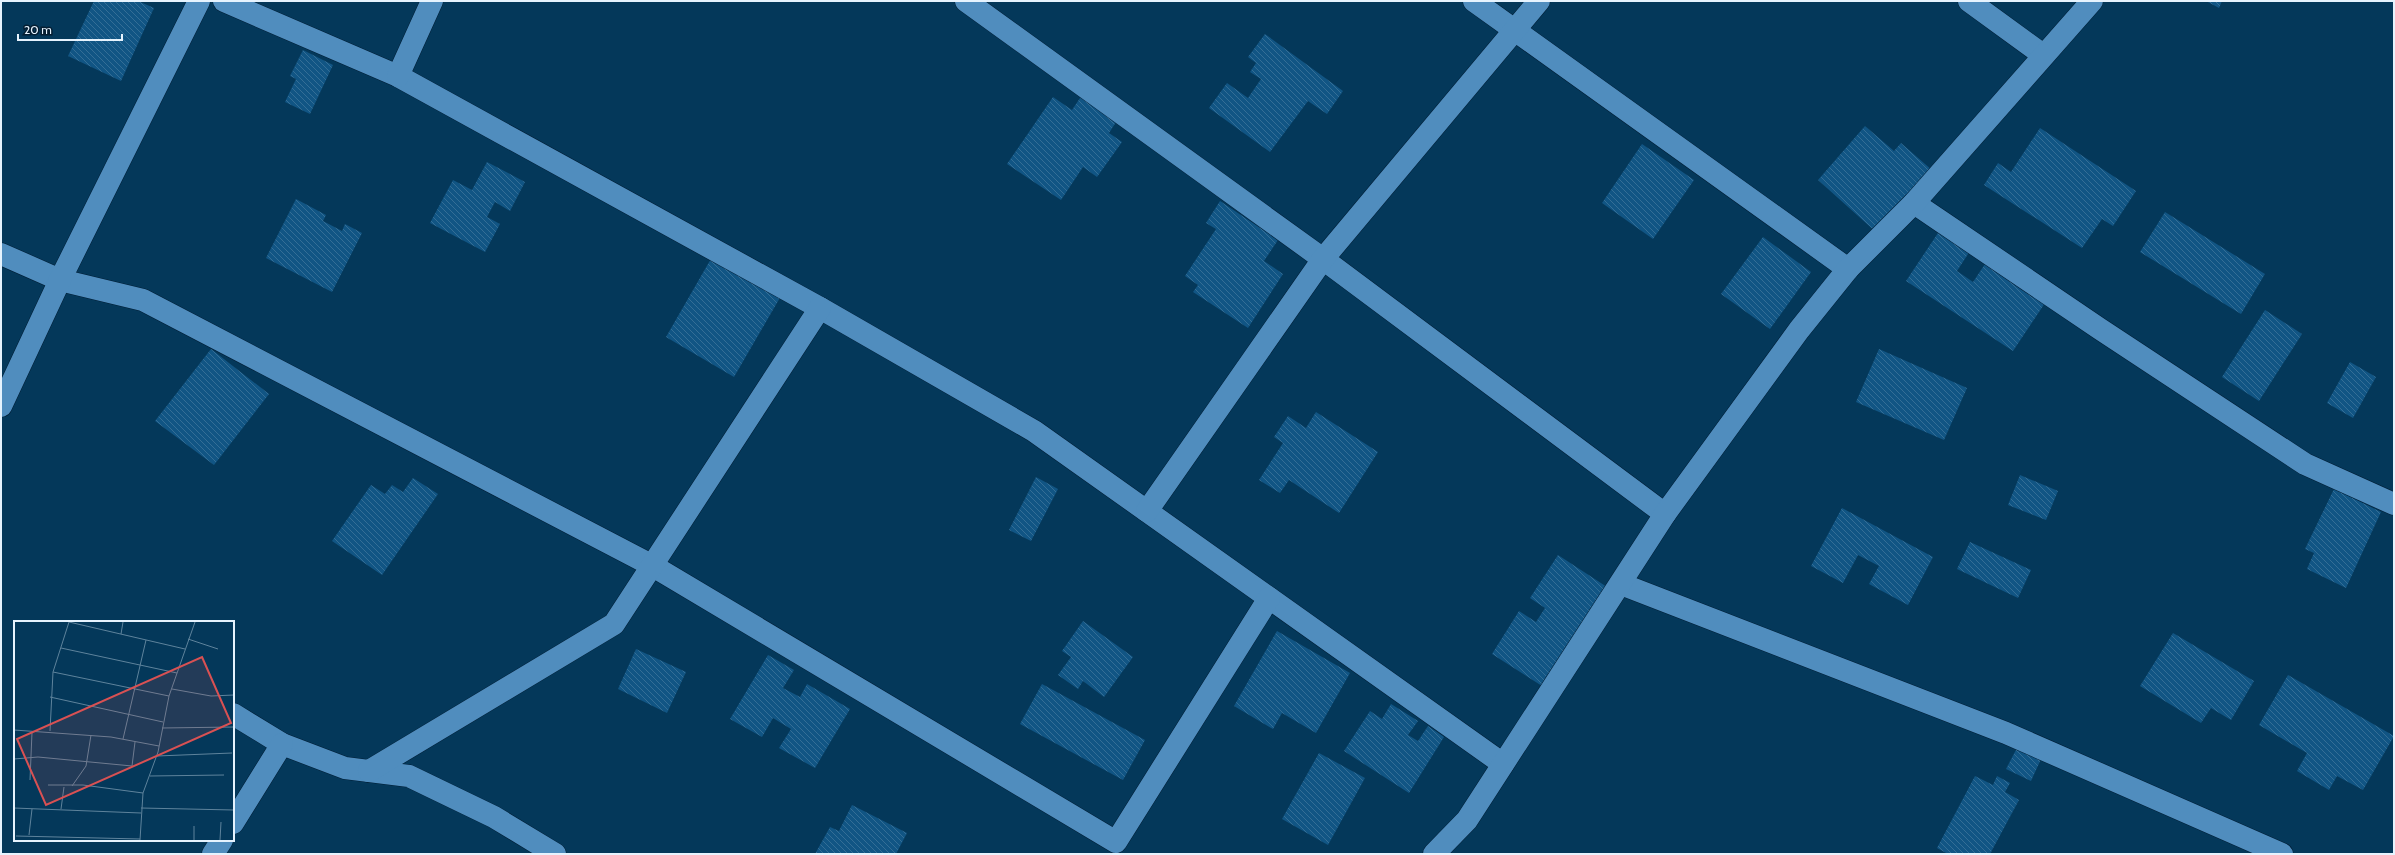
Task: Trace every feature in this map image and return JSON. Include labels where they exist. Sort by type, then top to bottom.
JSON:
[{"type":"street","points":[[1,406],[60,280],[199,1]]},
{"type":"street","points":[[224,1],[398,76],[820,308],[1034,431],[1503,764]]},
{"type":"street","points":[[398,76],[432,1]]},
{"type":"street","points":[[966,1],[1323,259],[1665,514]]},
{"type":"street","points":[[1474,1],[1848,269]]},
{"type":"street","points":[[1147,511],[1323,259],[1539,1]]},
{"type":"street","points":[[1969,1],[2043,55]]},
{"type":"street","points":[[1434,854],[1467,820],[1665,514],[1799,330],[1848,269],[1914,203],[2092,1]]},
{"type":"street","points":[[1914,203],[2100,329],[2306,464],[2394,504]]},
{"type":"street","points":[[1,254],[60,280],[143,300],[653,566],[1116,842],[1269,598]]},
{"type":"street","points":[[368,771],[614,624],[820,308]]},
{"type":"street","points":[[1621,584],[2006,733],[2282,854]]},
{"type":"street","points":[[234,715],[282,744],[345,768],[409,776],[494,817],[555,854]]},
{"type":"street","points":[[234,821],[282,744]]},
{"type":"street","points":[[213,854],[221,841]]},
{"type":"building","points":[[94,1],[138,1],[154,8],[121,81],[68,56]]},
{"type":"building","points":[[2206,1],[2222,1],[2219,8]]},
{"type":"building","points":[[1265,34],[1343,91],[1327,114],[1308,101],[1270,152],[1209,108],[1227,83],[1248,98],[1261,79],[1250,72],[1256,63],[1248,57]]},
{"type":"building","points":[[303,50],[333,65],[310,114],[285,102],[296,79],[290,76]]},
{"type":"building","points":[[1082,95],[1118,119],[1109,133],[1122,142],[1097,177],[1083,167],[1061,200],[1007,164],[1053,97],[1072,110]]},
{"type":"building","points":[[1865,126],[1894,151],[1901,143],[1933,171],[1877,233],[1818,180]]},
{"type":"building","points":[[2040,128],[2136,191],[2113,226],[2102,219],[2082,248],[1984,185],[1998,163],[2011,172]]},
{"type":"building","points":[[1642,144],[1694,180],[1653,239],[1602,203]]},
{"type":"building","points":[[487,162],[525,182],[510,211],[495,202],[487,217],[500,224],[485,252],[430,223],[453,180],[472,190]]},
{"type":"building","points":[[296,199],[326,215],[323,221],[342,231],[345,224],[362,233],[332,292],[266,258]]},
{"type":"building","points":[[1220,201],[1278,240],[1264,261],[1283,274],[1248,328],[1193,292],[1198,285],[1185,276],[1216,229],[1206,223]]},
{"type":"building","points":[[2165,212],[2265,274],[2241,314],[2140,252]]},
{"type":"building","points":[[1940,230],[1970,251],[1957,271],[1973,282],[1987,261],[2047,300],[2013,351],[1906,281]]},
{"type":"building","points":[[1763,237],[1811,272],[1770,329],[1721,294]]},
{"type":"building","points":[[712,257],[781,296],[734,377],[666,337]]},
{"type":"building","points":[[2265,310],[2302,334],[2259,401],[2222,377]]},
{"type":"building","points":[[211,349],[269,394],[214,465],[155,421]]},
{"type":"building","points":[[1879,349],[1967,388],[1944,440],[1856,402]]},
{"type":"building","points":[[2350,362],[2376,377],[2353,418],[2327,403]]},
{"type":"building","points":[[1316,412],[1378,452],[1339,513],[1289,480],[1280,493],[1259,480],[1283,443],[1274,437],[1288,416],[1306,428]]},
{"type":"building","points":[[2020,475],[2058,491],[2046,520],[2008,505]]},
{"type":"building","points":[[1036,477],[1058,489],[1031,541],[1009,530]]},
{"type":"building","points":[[413,478],[438,494],[382,575],[332,541],[371,485],[385,494],[392,485],[403,492]]},
{"type":"building","points":[[2334,489],[2381,512],[2346,588],[2307,569],[2314,553],[2305,549]]},
{"type":"building","points":[[1842,508],[1933,557],[1908,605],[1869,584],[1879,566],[1858,555],[1843,583],[1811,566]]},
{"type":"building","points":[[1970,542],[2031,570],[2018,598],[1957,569]]},
{"type":"building","points":[[1558,555],[1607,587],[1542,686],[1492,654],[1519,611],[1536,622],[1545,608],[1530,598]]},
{"type":"building","points":[[1083,621],[1133,657],[1104,697],[1083,681],[1078,689],[1058,675],[1071,657],[1062,651]]},
{"type":"building","points":[[1277,631],[1350,673],[1316,733],[1282,713],[1273,729],[1234,706]]},
{"type":"building","points":[[2173,633],[2254,681],[2231,720],[2211,708],[2201,723],[2140,686]]},
{"type":"building","points":[[636,649],[686,672],[667,713],[618,689]]},
{"type":"building","points":[[768,655],[794,670],[783,688],[800,697],[807,684],[850,709],[815,768],[779,748],[791,729],[773,718],[762,737],[730,719]]},
{"type":"building","points":[[2288,675],[2394,736],[2363,790],[2337,776],[2329,790],[2297,771],[2307,753],[2259,725]]},
{"type":"building","points":[[1042,684],[1145,740],[1123,780],[1020,724]]},
{"type":"building","points":[[1391,704],[1418,721],[1408,735],[1418,741],[1428,726],[1444,737],[1409,793],[1344,751],[1370,711],[1382,719]]},
{"type":"building","points":[[2018,746],[2042,757],[2031,781],[2006,769]]},
{"type":"building","points":[[1319,753],[1365,778],[1328,845],[1282,819]]},
{"type":"building","points":[[1975,776],[1993,785],[1997,776],[2010,783],[2005,792],[2019,800],[1990,854],[1948,854],[1937,848]]},
{"type":"building","points":[[852,805],[907,833],[896,854],[815,854],[830,827],[839,831]]}]
